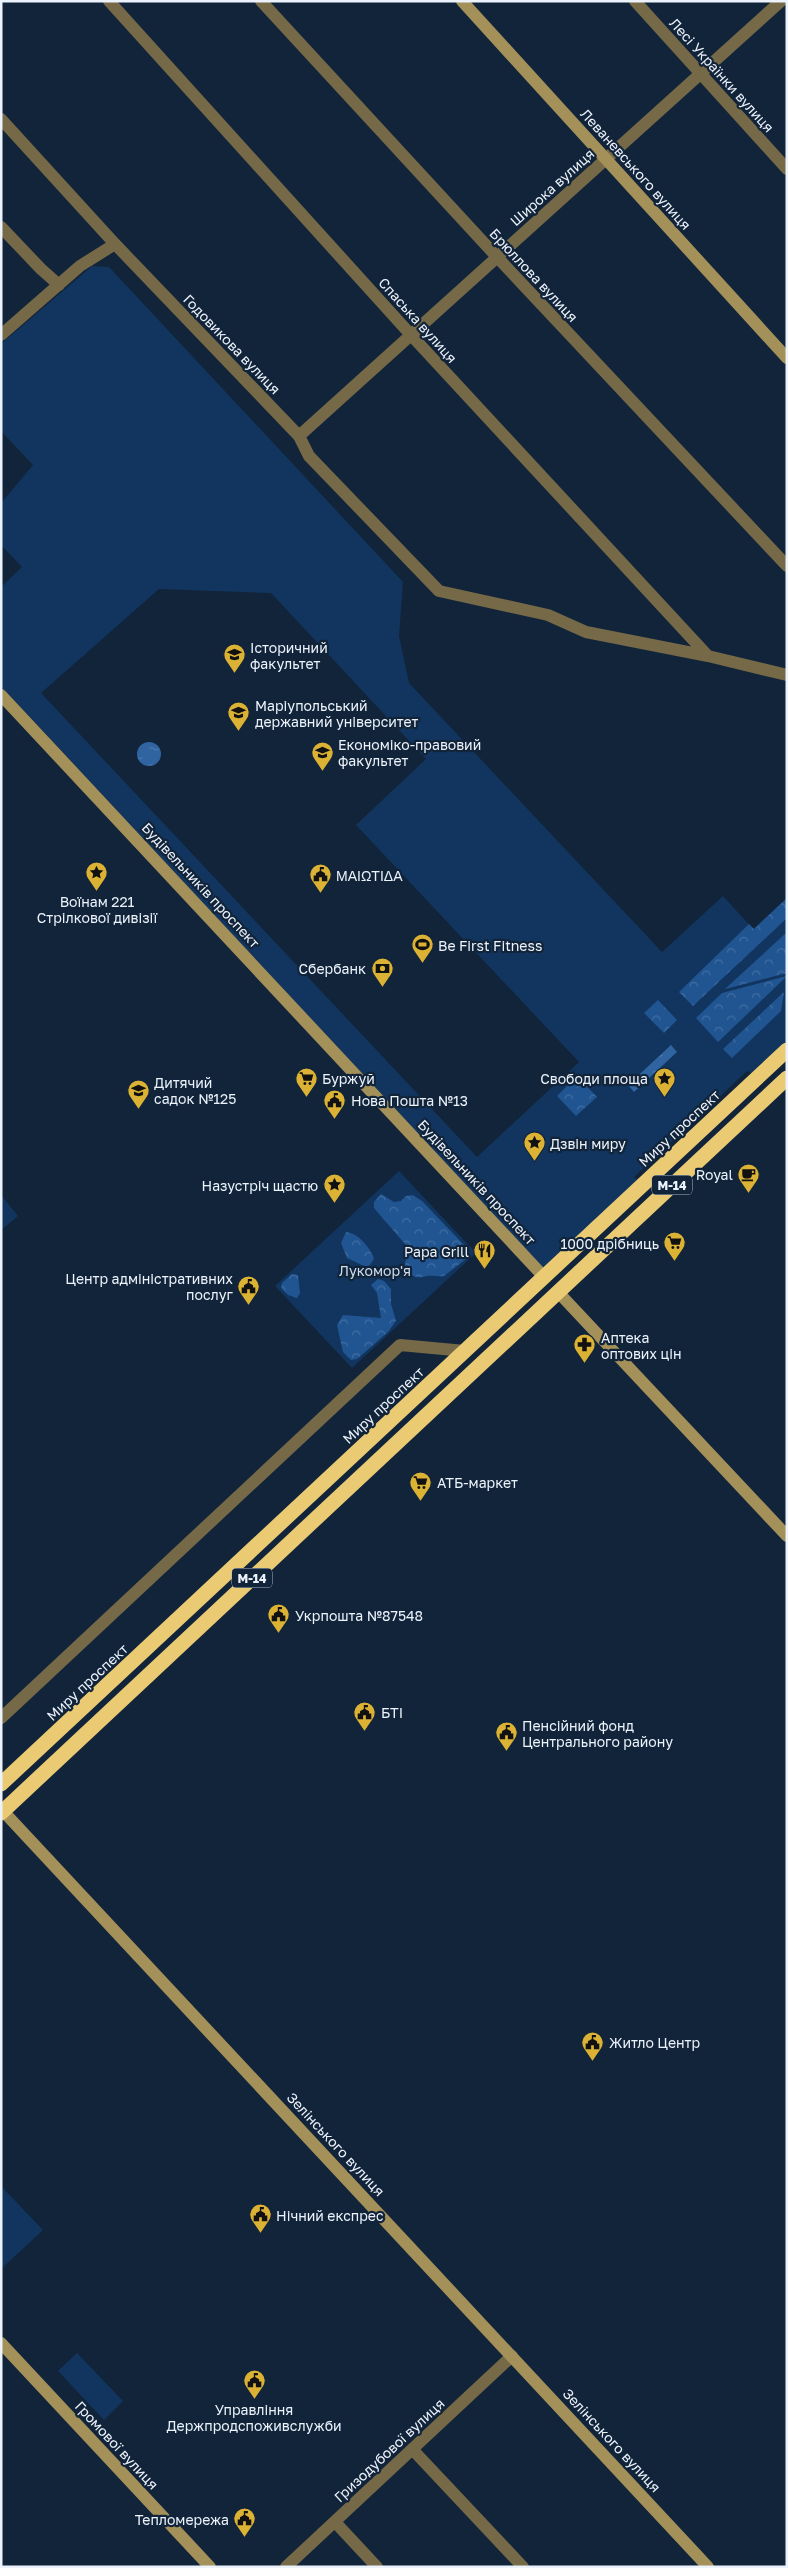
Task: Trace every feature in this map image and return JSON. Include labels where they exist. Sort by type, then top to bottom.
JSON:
[{"type":"highway","name":"Миру проспект","points":[[1,1784],[787,1050]]},
{"type":"highway","name":"М-14","points":[[2,1811],[787,1078]]},
{"type":"highway","name":"Будівельників проспект","points":[[544,1277],[558,1292]]},
{"type":"street","name":"Спаська вулиця","points":[[109,1],[411,335],[708,656]]},
{"type":"street","name":"Брюллова вулиця","points":[[261,1],[497,258],[787,566]]},
{"type":"street","name":"Леваневського вулиця","points":[[462,1],[787,358]]},
{"type":"street","name":"Лесі Українки вулиця","points":[[635,1],[787,169]]},
{"type":"street","name":"Широка вулиця","points":[[299,436],[781,1]]},
{"type":"street","name":"Годовикова вулиця","points":[[1,120],[299,436],[309,456],[439,592],[548,615],[586,632],[708,656]]},
{"type":"street","points":[[1,227],[40,269],[59,285]]},
{"type":"street","points":[[1,335],[80,266],[116,244]]},
{"type":"street","points":[[708,656],[787,675]]},
{"type":"street","name":"Будівельників проспект","points":[[1,695],[544,1277]]},
{"type":"street","name":"Будівельників проспект","points":[[558,1292],[787,1536]]},
{"type":"street","points":[[1,1718],[400,1345],[465,1351]]},
{"type":"street","name":"Зелінського вулиця","points":[[2,1811],[708,2567]]},
{"type":"street","name":"Громової вулиця","points":[[1,2343],[210,2567]]},
{"type":"street","name":"Гризодубової вулиця","points":[[286,2567],[512,2356]]},
{"type":"street","points":[[412,2449],[523,2567]]},
{"type":"street","points":[[334,2522],[377,2567]]},
{"type":"green space","points":[[92,266],[109,267],[403,582],[399,636],[409,683],[662,952],[723,896],[753,929],[787,898],[787,1040],[751,1073],[747,1071],[634,1177],[637,1180],[543,1268],[1,686],[1,587],[22,567],[1,545],[1,503],[33,465],[1,431],[1,344]],"holes":[[[159,589],[271,593],[426,759],[356,825],[579,1062],[477,1157],[41,693]]]},
{"type":"green space","points":[[787,898],[787,918],[693,1006],[679,992],[749,924],[754,929]]},
{"type":"green space","points":[[787,932],[787,973],[725,989]]},
{"type":"green space","points":[[787,976],[718,1042],[696,1018],[722,993]]},
{"type":"green space","points":[[784,992],[781,1011],[732,1058],[723,1049]]},
{"type":"green space","points":[[658,1000],[677,1020],[664,1033],[644,1013]]},
{"type":"green space","points":[[577,1076],[597,1097],[576,1116],[557,1096]]},
{"type":"green space","name":"Лукомор'я","points":[[399,1171],[476,1253],[352,1368],[275,1286]]},
{"type":"green space","points":[[381,1194],[394,1202],[413,1195],[422,1201],[466,1247],[468,1254],[466,1259],[444,1276],[420,1277],[411,1275],[405,1265],[407,1251],[405,1244],[374,1208],[374,1202]]},
{"type":"green space","points":[[1,1195],[18,1216],[1,1230]]},
{"type":"green space","points":[[346,1232],[355,1235],[363,1241],[370,1250],[374,1259],[369,1266],[364,1266],[347,1258],[341,1243]]},
{"type":"green space","points":[[292,1274],[298,1275],[300,1293],[297,1298],[288,1295],[281,1288],[282,1283]]},
{"type":"green space","points":[[378,1279],[384,1281],[391,1289],[391,1304],[396,1321],[388,1332],[357,1359],[351,1360],[343,1352],[337,1325],[343,1315],[381,1318],[377,1293],[371,1285]]},
{"type":"green space","points":[[1,2186],[43,2230],[1,2269]]},
{"type":"green space","points":[[77,2353],[123,2401],[104,2420],[58,2371]]},
{"type":"water","points":[[149,742],[157,746],[161,754],[157,762],[149,766],[141,762],[137,754],[141,746]]},
{"type":"water","points":[[671,1045],[677,1052],[634,1092],[628,1085]]},
{"type":"place","name":"Історичний факультет","points":[[234,674]]},
{"type":"place","name":"Маріупольський державний університет","points":[[239,732]]},
{"type":"place","name":"Економіко-правовий факультет","points":[[322,771]]},
{"type":"place","name":"Воїнам 221 Стрілкової дивізії","points":[[97,892]]},
{"type":"place","name":"ΜΑΙΩΤΙΔΑ","points":[[320,894]]},
{"type":"place","name":"Be First Fitness","points":[[422,964]]},
{"type":"place","name":"Сбербанк","points":[[382,987]]},
{"type":"place","name":"Буржуӣ","points":[[306,1097]]},
{"type":"place","name":"Свободи площа","points":[[664,1097]]},
{"type":"place","name":"Дитячий садок №125","points":[[138,1109]]},
{"type":"place","name":"Нова Пошта №13","points":[[335,1119]]},
{"type":"place","name":"Дзвін миру","points":[[534,1162]]},
{"type":"place","name":"Royal","points":[[749,1193]]},
{"type":"place","name":"Назустріч щастю","points":[[334,1204]]},
{"type":"place","name":"1000 дрібниць","points":[[675,1262]]},
{"type":"place","name":"Papa Grill","points":[[485,1270]]},
{"type":"place","name":"Центр адміністративних послуг","points":[[249,1305]]},
{"type":"place","name":"Аптека оптових цін","points":[[585,1364]]},
{"type":"place","name":"АТБ-маркет","points":[[421,1501]]},
{"type":"place","name":"Укрпошта №87548","points":[[279,1634]]},
{"type":"place","name":"БТІ","points":[[365,1731]]},
{"type":"place","name":"Пенсійний фонд Центрального району","points":[[506,1752]]},
{"type":"place","name":"Житло Центр","points":[[593,2061]]},
{"type":"place","name":"Нічний експрес","points":[[260,2234]]},
{"type":"place","name":"Управління Держпродспоживслужби","points":[[254,2400]]},
{"type":"place","name":"Тепломережа","points":[[245,2538]]}]
